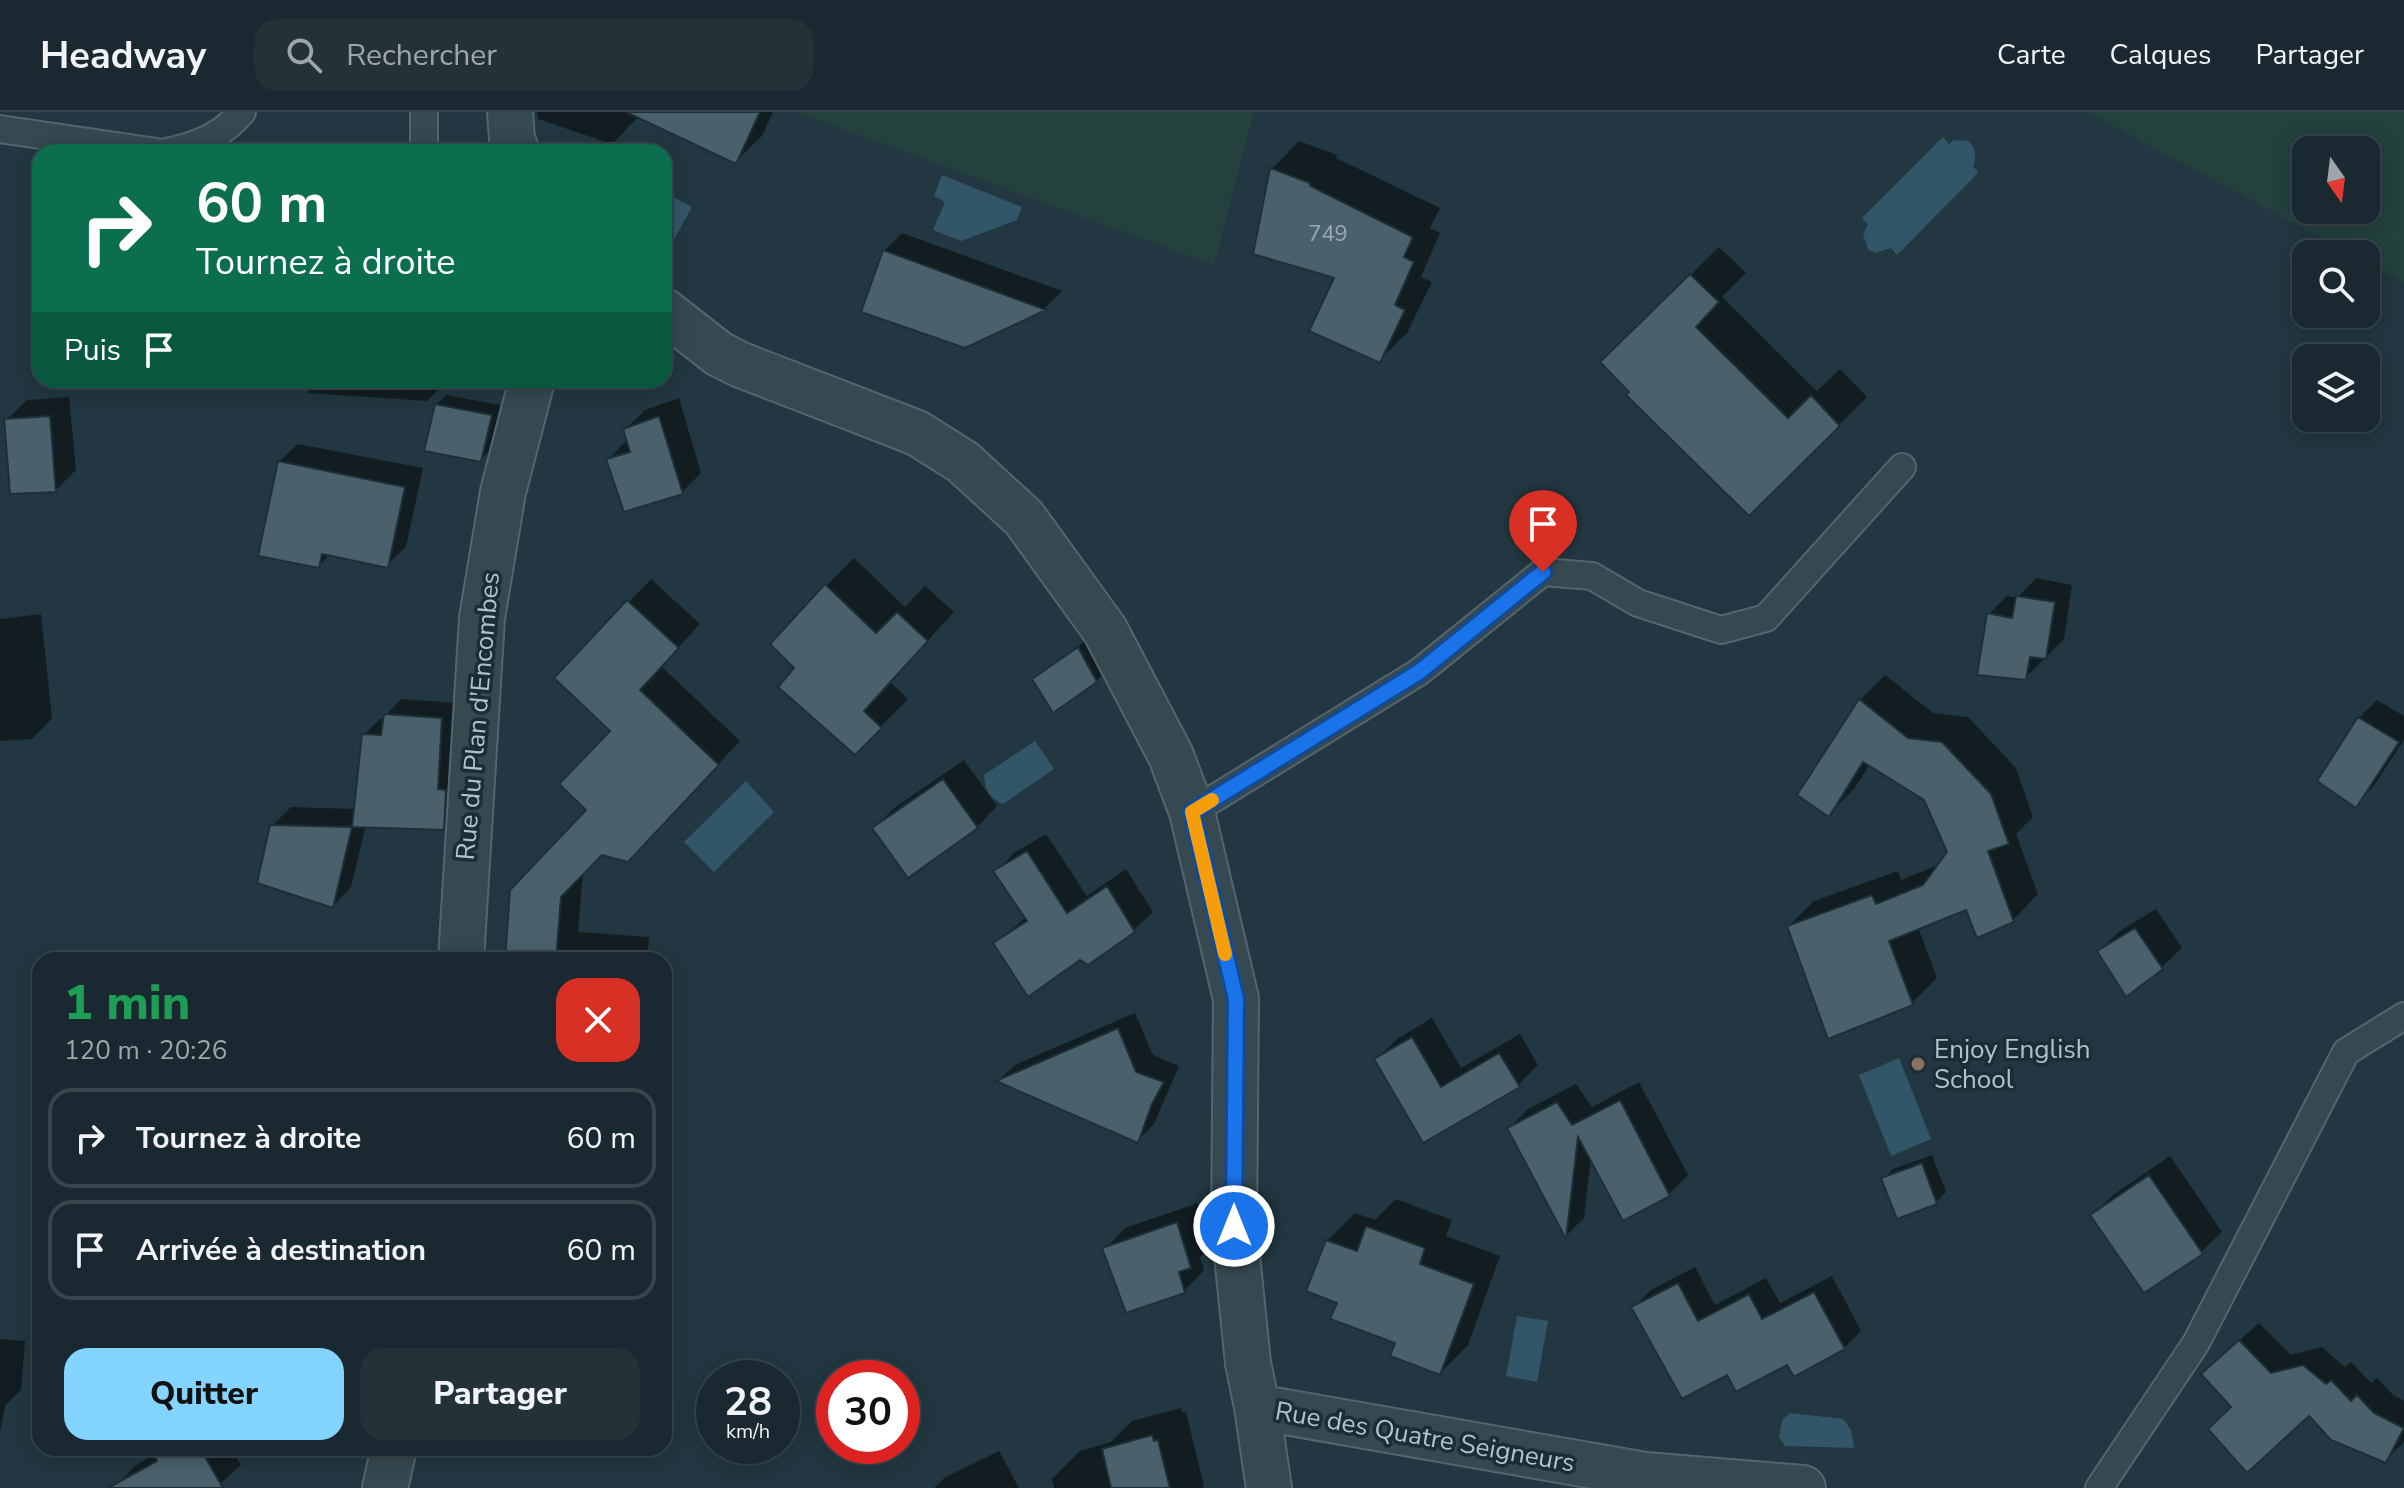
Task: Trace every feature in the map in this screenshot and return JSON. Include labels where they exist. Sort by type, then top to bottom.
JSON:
[{"type":"street","points":[[510,112],[514,144]]},
{"type":"street","name":"Rue des Quatre Seigneurs","points":[[672,317],[719,354],[741,365],[917,433],[963,462],[1024,518],[1105,630],[1171,756],[1192,812],[1236,999],[1234,1226],[1248,1363],[1257,1407],[1645,1475],[1803,1488]]},
{"type":"street","name":"Rue du Plan d'Encombes","points":[[461,952],[482,618],[503,492],[530,388]]},
{"type":"street","points":[[1257,1407],[1269,1488]]},
{"type":"street","points":[[385,1488],[392,1456]]},
{"type":"lane","points":[[200,144],[229,127],[242,112]]},
{"type":"lane","points":[[424,112],[424,144]]},
{"type":"lane","points":[[0,129],[102,144]]},
{"type":"lane","points":[[1192,812],[1419,672],[1543,572],[1592,576],[1638,603],[1721,630],[1766,618],[1902,467]]},
{"type":"lane","points":[[2099,1488],[2196,1343],[2346,1052],[2404,1016]]},
{"type":"green space","points":[[796,112],[1254,112],[1214,265]]},
{"type":"green space","points":[[2087,112],[2404,112],[2404,282],[2380,269],[2380,240],[2325,240],[2295,224],[2380,224],[2380,136],[2292,136],[2292,222]]},
{"type":"water","points":[[1943,137],[1949,144],[1954,140],[1968,141],[1974,150],[1973,166],[1978,173],[1897,255],[1891,248],[1875,253],[1868,249],[1863,234],[1868,225],[1862,218]]},
{"type":"water","points":[[942,175],[1022,207],[1017,220],[961,241],[933,230],[945,202],[934,196]]},
{"type":"water","points":[[672,197],[692,207],[672,243]]},
{"type":"water","points":[[1035,741],[1054,769],[1003,804],[989,793],[984,775]]},
{"type":"water","points":[[746,781],[774,812],[714,872],[684,842]]},
{"type":"water","points":[[1899,1058],[1931,1139],[1891,1156],[1859,1075]]},
{"type":"water","points":[[1517,1316],[1548,1321],[1537,1382],[1506,1376]]},
{"type":"water","points":[[1790,1413],[1843,1419],[1851,1430],[1854,1448],[1785,1446],[1779,1437],[1782,1420]]},
{"type":"building","points":[[626,112],[760,112],[736,164]]},
{"type":"building","points":[[1270,168],[1310,183],[1310,186],[1413,237],[1404,257],[1414,262],[1395,305],[1405,310],[1380,363],[1309,331],[1334,278],[1253,254]]},
{"type":"building","points":[[883,250],[1046,310],[965,348],[861,312]]},
{"type":"building","points":[[1690,274],[1719,302],[1696,327],[1788,418],[1811,395],[1840,426],[1749,516],[1626,395],[1629,392],[1600,362]]},
{"type":"building","points":[[435,404],[492,415],[481,462],[424,451]]},
{"type":"building","points":[[50,416],[56,492],[10,494],[4,419]]},
{"type":"building","points":[[659,416],[683,494],[624,512],[606,459],[630,452],[623,429]]},
{"type":"building","points":[[278,461],[405,487],[388,568],[322,554],[319,568],[258,556]]},
{"type":"building","points":[[825,584],[876,633],[897,612],[928,641],[864,711],[882,728],[855,755],[778,687],[794,668],[770,644]]},
{"type":"building","points":[[2016,596],[2055,602],[2046,659],[2030,657],[2026,680],[1977,675],[1987,613],[2012,618]]},
{"type":"building","points":[[627,600],[679,648],[640,690],[719,765],[628,862],[602,855],[561,897],[557,952],[506,952],[510,890],[586,810],[559,784],[610,731],[554,678]]},
{"type":"building","points":[[1078,647],[1097,682],[1053,713],[1032,679]]},
{"type":"building","points":[[1859,699],[1908,738],[1942,742],[1991,794],[2009,844],[1988,851],[2014,922],[1977,938],[1966,910],[1889,941],[1913,1005],[1828,1039],[1787,926],[1872,895],[1876,904],[1923,885],[1947,852],[1924,800],[1863,762],[1829,817],[1797,795]]},
{"type":"building","points":[[384,714],[442,718],[438,789],[446,790],[444,830],[352,827],[362,734],[381,735]]},
{"type":"building","points":[[2358,717],[2399,742],[2356,808],[2317,781]]},
{"type":"building","points":[[943,779],[978,828],[908,878],[872,828]]},
{"type":"building","points":[[270,825],[352,827],[333,908],[257,883]]},
{"type":"building","points":[[1027,851],[1067,913],[1107,886],[1135,932],[1088,965],[1080,960],[1028,997],[993,943],[1027,921],[993,871]]},
{"type":"building","points":[[2135,928],[2163,969],[2126,997],[2097,951]]},
{"type":"building","points":[[1118,1028],[1136,1072],[1164,1082],[1152,1104],[1138,1143],[996,1081]]},
{"type":"building","points":[[1412,1037],[1441,1087],[1499,1053],[1520,1087],[1423,1143],[1374,1059]]},
{"type":"building","points":[[1620,1100],[1670,1196],[1623,1221],[1578,1137],[1566,1239],[1507,1128],[1557,1102],[1572,1125]]},
{"type":"building","points":[[1922,1163],[1937,1204],[1897,1219],[1881,1178]]},
{"type":"building","points":[[2149,1175],[2203,1254],[2144,1293],[2090,1215]]},
{"type":"building","points":[[1177,1222],[1191,1268],[1179,1272],[1185,1293],[1126,1313],[1102,1248]]},
{"type":"building","points":[[1366,1226],[1425,1248],[1420,1264],[1474,1284],[1440,1375],[1390,1356],[1395,1343],[1330,1319],[1337,1303],[1306,1291],[1326,1240],[1357,1251]]},
{"type":"building","points":[[1678,1283],[1698,1321],[1749,1294],[1762,1319],[1814,1292],[1845,1349],[1794,1377],[1787,1365],[1736,1392],[1727,1375],[1682,1399],[1631,1307]]},
{"type":"building","points":[[2239,1340],[2271,1373],[2303,1365],[2326,1384],[2331,1380],[2351,1401],[2357,1395],[2374,1413],[2404,1428],[2386,1463],[2331,1440],[2309,1416],[2247,1473],[2208,1429],[2231,1407],[2201,1374]]},
{"type":"building","points":[[1152,1435],[1154,1441],[1158,1440],[1170,1488],[1111,1488],[1102,1449]]},
{"type":"building","points":[[155,1456],[205,1456],[223,1488],[108,1488],[157,1461]]},
{"type":"slow traffic","points":[[1212,800],[1192,812],[1225,954]]},
{"type":"place","name":"Enjoy English School","points":[[1918,1064]]},
{"type":"route","points":[[1234,1226],[1236,999],[1192,812],[1419,672],[1543,572]]}]
